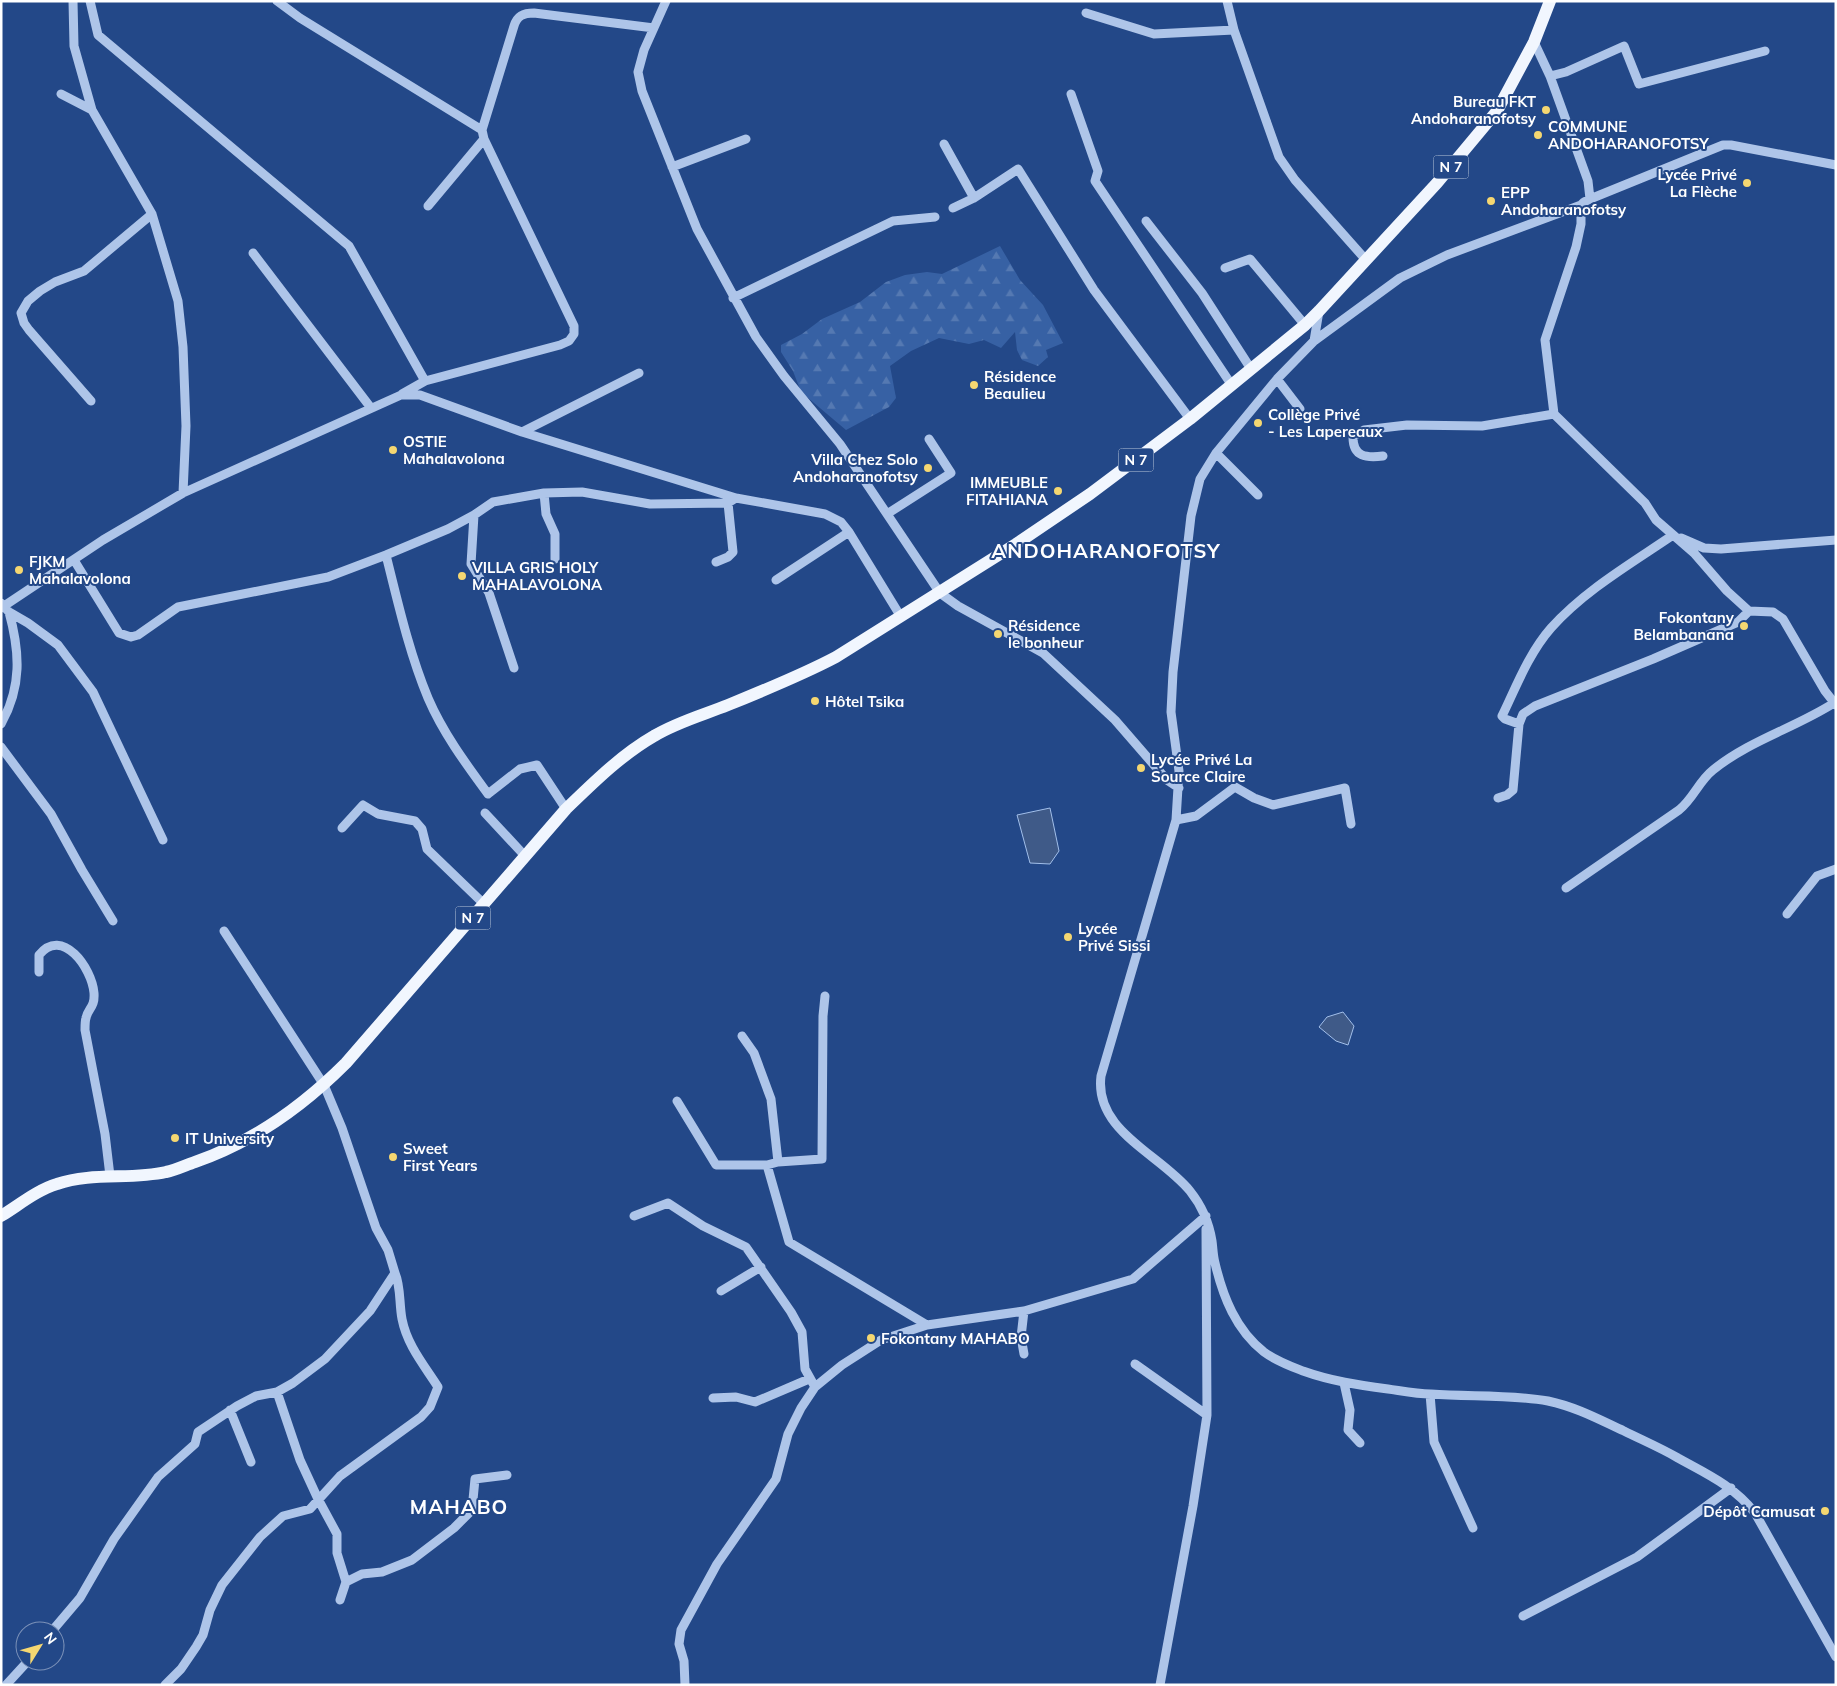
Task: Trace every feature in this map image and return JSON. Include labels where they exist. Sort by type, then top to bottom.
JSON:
[{"type":"main road","name":"N 7","points":[[1,1216],[56,1184],[71,1180],[167,1172],[205,1159],[241,1143],[301,1105],[346,1063],[566,809],[636,747],[670,727],[814,669],[901,617],[1016,544],[1090,494],[1190,419],[1319,311],[1438,183],[1497,111],[1534,42],[1550,1]]},
{"type":"street","points":[[73,1],[74,46],[92,110],[152,214],[178,301],[183,347],[186,426],[183,493]]},
{"type":"street","points":[[90,1],[98,35],[349,246],[425,381]]},
{"type":"street","points":[[277,1],[300,18],[482,130]]},
{"type":"street","points":[[666,1],[644,50],[638,72],[642,91],[697,229],[756,337],[784,376],[840,444],[940,592],[958,606],[1043,653],[1115,720],[1166,780],[1179,788]]},
{"type":"street","points":[[1227,1],[1234,30],[1279,157],[1295,180],[1366,260]]},
{"type":"street","points":[[4,607],[104,540],[183,493],[371,408],[425,381],[569,341],[574,334],[571,319],[484,139],[482,130],[516,20],[521,15],[534,13],[654,28]]},
{"type":"street","points":[[1086,13],[1154,34],[1234,30]]},
{"type":"street","points":[[1534,42],[1550,76],[1588,181],[1590,199]]},
{"type":"street","points":[[1550,76],[1566,72],[1624,46],[1639,84],[1765,51]]},
{"type":"street","points":[[61,94],[92,110]]},
{"type":"street","points":[[1071,94],[1098,172],[1095,181],[1231,384]]},
{"type":"street","points":[[428,206],[484,139]]},
{"type":"street","points":[[672,167],[746,139]]},
{"type":"street","points":[[944,144],[974,198]]},
{"type":"street","points":[[1836,166],[1731,145],[1722,145],[1590,199],[1581,205],[1447,255],[1400,278],[1314,341],[1277,380],[1216,453],[1200,478],[1191,516],[1172,672],[1170,712],[1180,771],[1176,820],[1110,1042],[1099,1088],[1106,1113],[1114,1124],[1170,1169],[1188,1188],[1206,1216],[1215,1262],[1229,1307],[1250,1339],[1266,1353],[1287,1364],[1325,1379],[1344,1383],[1430,1394],[1515,1397],[1547,1401],[1576,1408],[1668,1452],[1731,1488],[1744,1498],[1755,1513],[1836,1656]]},
{"type":"street","points":[[953,208],[974,198],[1018,169],[1094,290],[1190,419]]},
{"type":"street","points":[[1566,888],[1679,810],[1713,770],[1746,748],[1835,704],[1825,691],[1783,620],[1773,612],[1749,611],[1726,591],[1694,553],[1656,520],[1645,503],[1554,414],[1545,340],[1576,247],[1581,224],[1581,205]]},
{"type":"street","points":[[91,401],[29,330],[24,323],[21,313],[28,301],[40,291],[55,282],[84,271],[152,214]]},
{"type":"street","points":[[733,298],[893,221],[935,217]]},
{"type":"street","points":[[1146,221],[1202,293],[1251,369]]},
{"type":"street","points":[[253,253],[371,408]]},
{"type":"street","points":[[1225,268],[1250,259],[1305,324]]},
{"type":"street","points":[[1314,341],[1319,311]]},
{"type":"street","points":[[522,432],[639,373]]},
{"type":"street","points":[[1277,380],[1300,409]]},
{"type":"street","points":[[401,394],[420,395],[522,432],[736,498],[825,514],[841,522],[901,617]]},
{"type":"street","points":[[1383,456],[1365,456],[1358,453],[1353,445],[1353,437],[1364,430],[1408,425],[1482,426],[1554,414]]},
{"type":"street","points":[[887,514],[951,473],[929,439]]},
{"type":"street","points":[[1216,453],[1258,495]]},
{"type":"street","points":[[74,560],[79,571],[119,633],[131,637],[178,607],[328,576],[386,555],[448,529],[474,515],[492,502],[544,494],[582,492],[650,504],[728,504],[736,498]]},
{"type":"street","points":[[544,494],[546,514],[555,534],[555,559]]},
{"type":"street","points":[[716,562],[728,557],[733,552],[728,504]]},
{"type":"street","points":[[474,515],[471,564],[489,592],[514,668]]},
{"type":"street","points":[[776,580],[848,532]]},
{"type":"street","points":[[1674,535],[1704,548],[1721,549],[1836,540]]},
{"type":"street","points":[[1519,724],[1504,719],[1502,716],[1529,661],[1550,629],[1598,587],[1674,535]]},
{"type":"street","points":[[386,555],[410,648],[428,699],[457,752],[488,794],[520,769],[537,765],[566,809]]},
{"type":"street","points":[[1,724],[9,710],[16,687],[17,662],[14,630],[4,607]]},
{"type":"street","points":[[4,607],[58,645],[93,692],[163,840]]},
{"type":"street","points":[[1498,798],[1507,795],[1513,790],[1519,724],[1523,714],[1535,706],[1653,659],[1738,622],[1749,611]]},
{"type":"street","points":[[1,747],[51,814],[82,870],[114,921]]},
{"type":"street","points":[[1176,820],[1196,816],[1235,787],[1254,798],[1273,804],[1346,788],[1351,824]]},
{"type":"street","points":[[342,828],[363,805],[378,814],[415,821],[422,829],[427,848],[484,904]]},
{"type":"street","points":[[485,814],[525,856]]},
{"type":"street","points":[[1787,914],[1817,876],[1836,869]]},
{"type":"street","points":[[165,1685],[196,1648],[203,1635],[210,1610],[222,1585],[260,1537],[283,1516],[310,1509],[340,1476],[420,1417],[430,1406],[438,1387],[409,1344],[402,1319],[398,1281],[388,1250],[376,1228],[342,1128],[324,1085],[224,931]]},
{"type":"street","points":[[39,972],[39,955],[44,948],[57,944],[69,949],[89,974],[94,991],[94,1000],[92,1009],[86,1017],[85,1030],[105,1134],[110,1176]]},
{"type":"street","points":[[677,1102],[716,1165],[767,1166],[778,1162],[822,1159],[823,1016],[825,996]]},
{"type":"street","points":[[742,1036],[754,1053],[772,1099],[778,1162]]},
{"type":"street","points":[[767,1166],[790,1242],[927,1325]]},
{"type":"street","points":[[634,1216],[668,1203],[703,1226],[746,1246],[791,1312],[802,1332],[805,1370],[815,1387]]},
{"type":"street","points":[[685,1685],[684,1661],[679,1644],[681,1630],[717,1564],[776,1479],[788,1434],[801,1408],[815,1387],[842,1365],[881,1340],[927,1325],[1024,1311],[1133,1279],[1206,1216]]},
{"type":"street","points":[[1160,1685],[1207,1415],[1206,1216]]},
{"type":"street","points":[[722,1292],[761,1267]]},
{"type":"street","points":[[60,1621],[80,1598],[114,1539],[158,1477],[195,1444],[198,1432],[230,1410],[256,1396],[277,1392],[293,1383],[325,1359],[370,1310],[395,1273]]},
{"type":"street","points":[[1024,1311],[1021,1337],[1024,1354]]},
{"type":"street","points":[[1135,1364],[1207,1415]]},
{"type":"street","points":[[713,1398],[736,1397],[755,1402],[809,1379]]},
{"type":"street","points":[[1344,1383],[1350,1410],[1348,1430],[1360,1444]]},
{"type":"street","points":[[277,1392],[300,1460],[337,1534],[338,1553],[346,1582],[340,1600]]},
{"type":"street","points":[[1430,1394],[1434,1442],[1473,1528]]},
{"type":"street","points":[[230,1410],[251,1462]]},
{"type":"street","points":[[346,1582],[362,1574],[382,1572],[412,1560],[454,1528],[472,1510],[475,1479],[506,1475]]},
{"type":"street","points":[[1523,1616],[1637,1557],[1731,1488]]},
{"type":"street","points":[[6,1685],[19,1671]]},
{"type":"green space","points":[[1000,246],[1020,280],[1043,305],[1063,343],[1046,350],[1048,357],[1038,366],[1022,360],[1017,350],[1015,332],[1001,348],[984,340],[969,344],[939,338],[911,351],[890,366],[896,398],[889,407],[846,430],[801,392],[793,371],[781,352],[781,345],[802,334],[822,319],[860,302],[886,282],[905,275],[927,272],[942,274]]},
{"type":"shaded area","points":[[1050,808],[1059,851],[1050,864],[1030,863],[1017,815]]},
{"type":"shaded area","points":[[1343,1012],[1354,1026],[1348,1045],[1336,1041],[1319,1027],[1327,1017]]},
{"type":"place","name":"Bureau FKT Andoharanofotsy","points":[[1546,110]]},
{"type":"place","name":"COMMUNE ANDOHARANOFOTSY","points":[[1538,135]]},
{"type":"place","name":"Lycée Privé La Flèche","points":[[1747,183]]},
{"type":"place","name":"EPP Andoharanofotsy","points":[[1491,201]]},
{"type":"place","name":"Résidence Beaulieu","points":[[974,385]]},
{"type":"place","name":"Collège Privé - Les Lapereaux","points":[[1258,423]]},
{"type":"place","name":"OSTIE Mahalavolona","points":[[393,450]]},
{"type":"place","name":"Villa Chez Solo Andoharanofotsy","points":[[928,468]]},
{"type":"place","name":"IMMEUBLE FITAHIANA","points":[[1058,491]]},
{"type":"place","name":"FJKM Mahalavolona","points":[[19,570]]},
{"type":"place","name":"VILLA GRIS HOLY MAHALAVOLONA","points":[[462,576]]},
{"type":"place","name":"Fokontany Belambanana","points":[[1744,626]]},
{"type":"place","name":"Résidence le bonheur","points":[[998,634]]},
{"type":"place","name":"Hôtel Tsika","points":[[815,701]]},
{"type":"place","name":"Lycée Privé La Source Claire","points":[[1141,768]]},
{"type":"place","name":"Lycée Privé Sissi","points":[[1068,937]]},
{"type":"place","name":"IT University","points":[[175,1138]]},
{"type":"place","name":"Sweet First Years","points":[[393,1157]]},
{"type":"place","name":"Fokontany MAHABO","points":[[871,1338]]},
{"type":"place","name":"Dépôt Camusat","points":[[1825,1511]]},
{"type":"district","name":"ANDOHARANOFOTSY","points":[[1106,550]]},
{"type":"district","name":"MAHABO","points":[[459,1506]]}]
